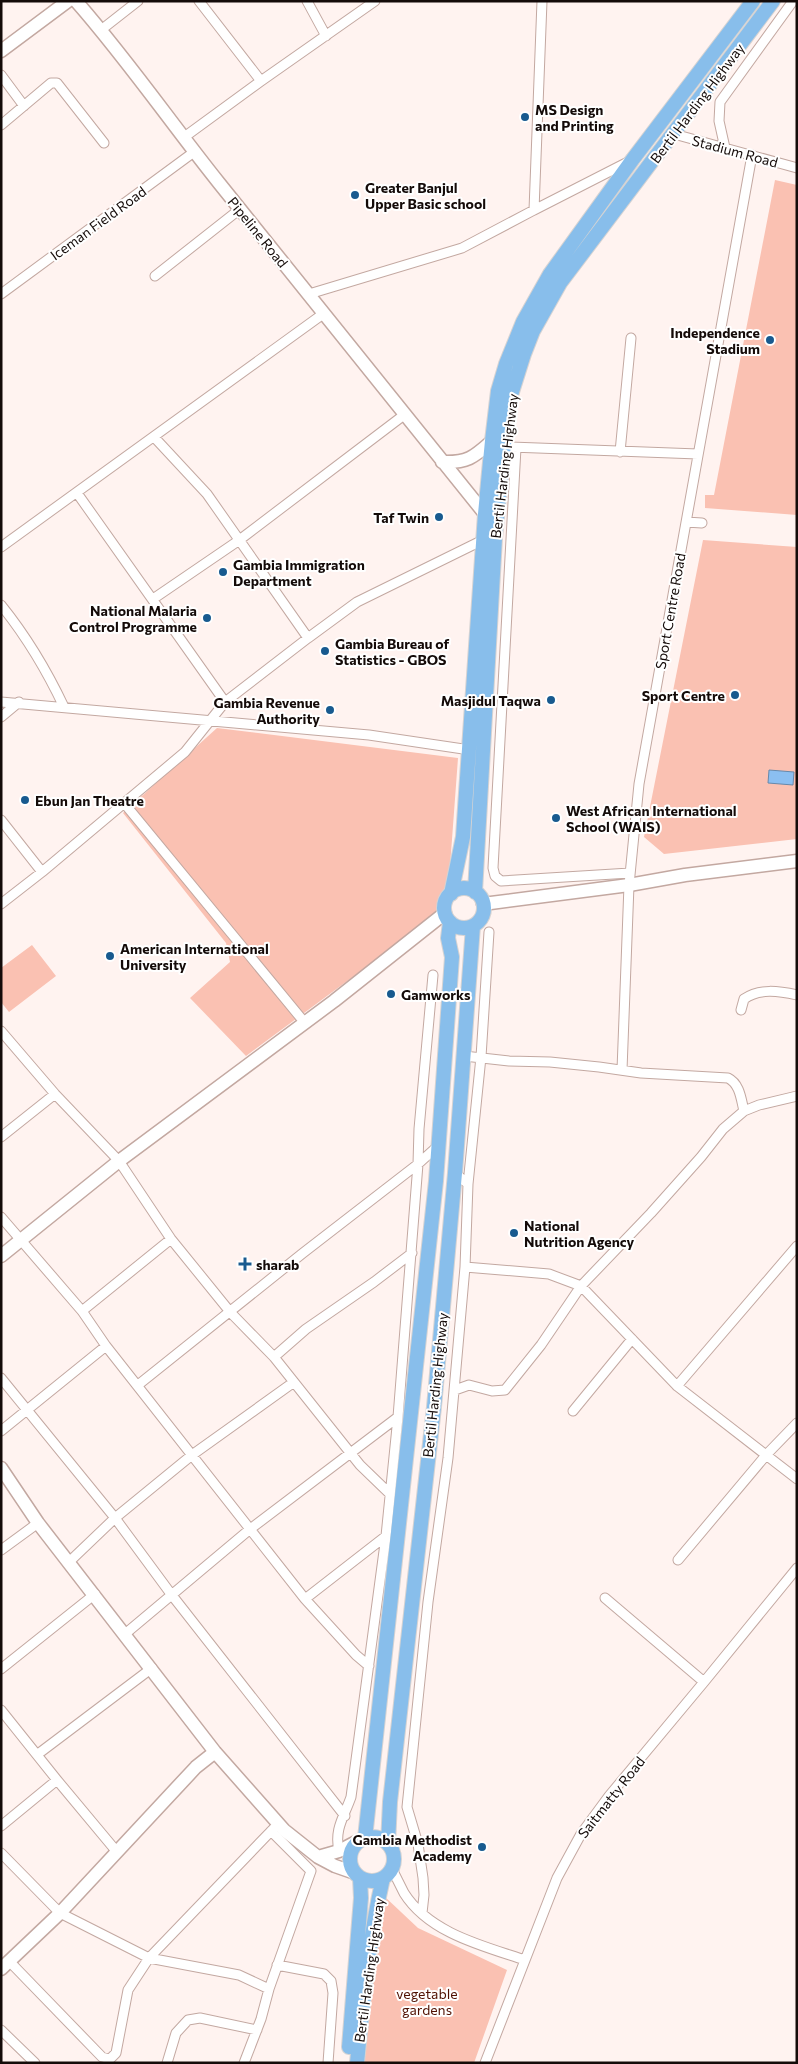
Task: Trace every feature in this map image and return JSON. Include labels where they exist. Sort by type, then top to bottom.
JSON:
[{"type":"main road","name":"Bertil Harding Highway","points":[[451,894],[463,837],[485,514],[504,445],[498,391],[506,364],[527,315],[550,274],[753,1]]},
{"type":"main road","name":"Bertil Harding Highway","points":[[475,892],[495,530],[511,395],[524,354],[544,312],[574,263],[674,134],[773,1]]},
{"type":"main road","points":[[460,889],[475,892],[483,904],[483,915],[473,926],[463,928],[447,917],[446,902],[451,894],[460,889]]},
{"type":"main road","name":"Bertil Harding Highway","points":[[362,1839],[439,1145],[452,957],[448,938],[447,917]]},
{"type":"main road","name":"Bertil Harding Highway","points":[[388,1844],[390,1802],[422,1516],[455,1173],[473,926]]},
{"type":"main road","points":[[378,1837],[388,1844],[394,1856],[388,1874],[372,1882],[358,1876],[350,1862],[350,1856],[352,1850],[362,1839],[378,1837]]},
{"type":"main road","name":"Bertil Harding Highway","points":[[356,2063],[372,1929],[388,1874]]},
{"type":"main road","name":"Bertil Harding Highway","points":[[348,2063],[361,1898],[358,1876]]},
{"type":"street","points":[[1,51],[68,1]]},
{"type":"street","name":"Pipeline Road","points":[[76,1],[101,30],[194,152],[323,314],[485,514]]},
{"type":"street","points":[[101,30],[138,1]]},
{"type":"street","points":[[199,1],[260,81]]},
{"type":"street","points":[[307,1],[326,36]]},
{"type":"street","points":[[184,138],[260,81],[375,1]]},
{"type":"street","points":[[534,210],[542,1]]},
{"type":"street","points":[[724,148],[719,121],[720,102],[793,1]]},
{"type":"street","points":[[1,75],[24,106]]},
{"type":"street","points":[[1,125],[51,83],[57,83],[104,143]]},
{"type":"street","name":"Stadium Road","points":[[674,134],[797,168]]},
{"type":"street","name":"Iceman Field Road","points":[[1,294],[194,152]]},
{"type":"street","name":"Sport Centre Road","points":[[622,1070],[630,879],[639,784],[752,155]]},
{"type":"street","points":[[308,294],[462,248],[634,159]]},
{"type":"street","points":[[155,276],[240,209]]},
{"type":"street","points":[[1,547],[323,314]]},
{"type":"street","points":[[620,452],[630,338]]},
{"type":"street","points":[[153,599],[238,541],[404,415]]},
{"type":"street","points":[[154,437],[206,494],[308,638]]},
{"type":"street","points":[[504,445],[493,868],[495,876],[501,880],[630,879],[685,875],[797,861]]},
{"type":"street","points":[[442,462],[459,463],[504,445],[620,452],[698,454]]},
{"type":"street","points":[[76,493],[225,702]]},
{"type":"street","points":[[686,522],[702,523]]},
{"type":"street","points":[[1,904],[185,752],[225,702],[308,638],[357,602],[483,540]]},
{"type":"street","points":[[1,605],[17,624],[31,646],[64,707]]},
{"type":"street","points":[[1,702],[19,702],[369,735],[470,750]]},
{"type":"street","points":[[1,718],[19,702]]},
{"type":"street","points":[[124,803],[304,1023]]},
{"type":"street","points":[[1,820],[42,872]]},
{"type":"street","points":[[483,904],[630,879]]},
{"type":"street","points":[[1,1256],[119,1161],[447,917]]},
{"type":"street","points":[[422,1913],[423,1878],[418,1844],[407,1807],[428,1602],[448,1458],[455,1390],[465,1267],[468,1184],[481,1057],[490,932]]},
{"type":"street","points":[[339,1851],[338,1828],[345,1816],[351,1797],[386,1536],[412,1253],[419,1129],[432,975]]},
{"type":"street","points":[[741,1010],[744,999],[751,994],[773,992],[797,995]]},
{"type":"street","points":[[1,1031],[55,1094],[119,1161],[171,1239],[231,1313],[274,1357],[352,1453],[390,1494]]},
{"type":"street","points":[[464,1056],[728,1078],[734,1081],[737,1086],[744,1111]]},
{"type":"street","points":[[1,1137],[55,1094]]},
{"type":"street","points":[[455,1390],[469,1385],[492,1391],[505,1390],[541,1345],[581,1286],[652,1213],[701,1158],[723,1129],[744,1111],[759,1105],[797,1096]]},
{"type":"street","points":[[138,1385],[418,1164],[439,1145]]},
{"type":"street","points":[[455,1173],[468,1184]]},
{"type":"street","points":[[1,1217],[82,1311],[106,1346],[305,1599],[356,1656],[369,1666]]},
{"type":"street","points":[[82,1311],[171,1239]]},
{"type":"street","points":[[677,1386],[797,1246]]},
{"type":"street","points":[[274,1357],[306,1329],[412,1253]]},
{"type":"street","points":[[465,1267],[549,1274],[581,1286],[677,1386],[797,1479]]},
{"type":"street","points":[[573,1411],[632,1339]]},
{"type":"street","points":[[1,1431],[106,1346]]},
{"type":"street","points":[[1,1378],[115,1518],[171,1594],[345,1816]]},
{"type":"street","points":[[69,1562],[115,1518],[192,1455],[294,1382]]},
{"type":"street","points":[[126,1634],[249,1530],[398,1417]]},
{"type":"street","points":[[678,1560],[767,1454],[797,1423]]},
{"type":"street","points":[[1,1468],[38,1523],[126,1634],[215,1752],[311,1871],[244,2063]]},
{"type":"street","points":[[1,1550],[38,1523]]},
{"type":"street","points":[[305,1599],[386,1536]]},
{"type":"street","name":"Saitmatty Road","points":[[485,2063],[557,1878],[581,1834],[609,1796],[797,1568]]},
{"type":"street","points":[[1,1669],[95,1594]]},
{"type":"street","points":[[605,1598],[704,1682]]},
{"type":"street","points":[[38,1754],[152,1668]]},
{"type":"street","points":[[1,1710],[117,1852]]},
{"type":"street","points":[[215,1752],[196,1767],[60,1913],[5,1965],[102,2057],[110,2059],[116,2053],[128,1990],[149,1958],[275,1828]]},
{"type":"street","points":[[1,1826],[57,1780]]},
{"type":"street","points":[[275,1828],[318,1857],[358,1876]]},
{"type":"street","points":[[318,1857],[339,1851],[362,1839]]},
{"type":"street","points":[[1,1853],[60,1913],[149,1958],[239,1975],[269,1989]]},
{"type":"street","points":[[388,1874],[422,1913],[441,1928],[525,1960]]},
{"type":"street","points":[[277,1966],[324,1974],[331,1981],[333,1993],[328,2063]]},
{"type":"street","points":[[167,2063],[176,2033],[182,2025],[192,2018],[257,2030]]},
{"type":"street","points":[[1,2030],[35,2063]]},
{"type":"green space","name":"Independence Stadium","points":[[775,180],[797,185],[797,515],[705,508],[705,495],[714,495]]},
{"type":"green space","name":"Sport Centre","points":[[703,540],[797,547],[797,839],[664,854],[644,837]]},
{"type":"green space","points":[[217,728],[458,758],[447,907],[246,1056],[190,998],[230,962],[226,943],[123,813]]},
{"type":"green space","points":[[32,945],[56,976],[9,1012],[1,1002],[1,968]]},
{"type":"green space","name":"vegetable gardens","points":[[384,1896],[418,1928],[507,1970],[474,2063],[359,2063]]},
{"type":"water","points":[[769,770],[794,772],[793,785],[768,783]]},
{"type":"place","name":"MS Design and Printing","points":[[525,117]]},
{"type":"place","name":"Greater Banjul Upper Basic school","points":[[355,195]]},
{"type":"place","name":"Independence Stadium","points":[[770,340]]},
{"type":"place","name":"Taf Twin","points":[[439,517]]},
{"type":"place","name":"Gambia Immigration Department","points":[[223,572]]},
{"type":"place","name":"National Malaria Control Programme","points":[[207,618]]},
{"type":"place","name":"Gambia Bureau of Statistics - GBOS","points":[[325,651]]},
{"type":"place","name":"Sport Centre","points":[[735,695]]},
{"type":"place","name":"Masjidul Taqwa","points":[[551,700]]},
{"type":"place","name":"Gambia Revenue Authority","points":[[330,710]]},
{"type":"place","name":"Ebun Jan Theatre","points":[[25,800]]},
{"type":"place","name":"West African International School (WAIS)","points":[[556,818]]},
{"type":"place","name":"American International University","points":[[110,956]]},
{"type":"place","name":"Gamworks","points":[[391,994]]},
{"type":"place","name":"National Nutrition Agency","points":[[514,1233]]},
{"type":"place","name":"sharab","points":[[245,1264]]},
{"type":"place","name":"Gambia Methodist Academy","points":[[482,1847]]}]
